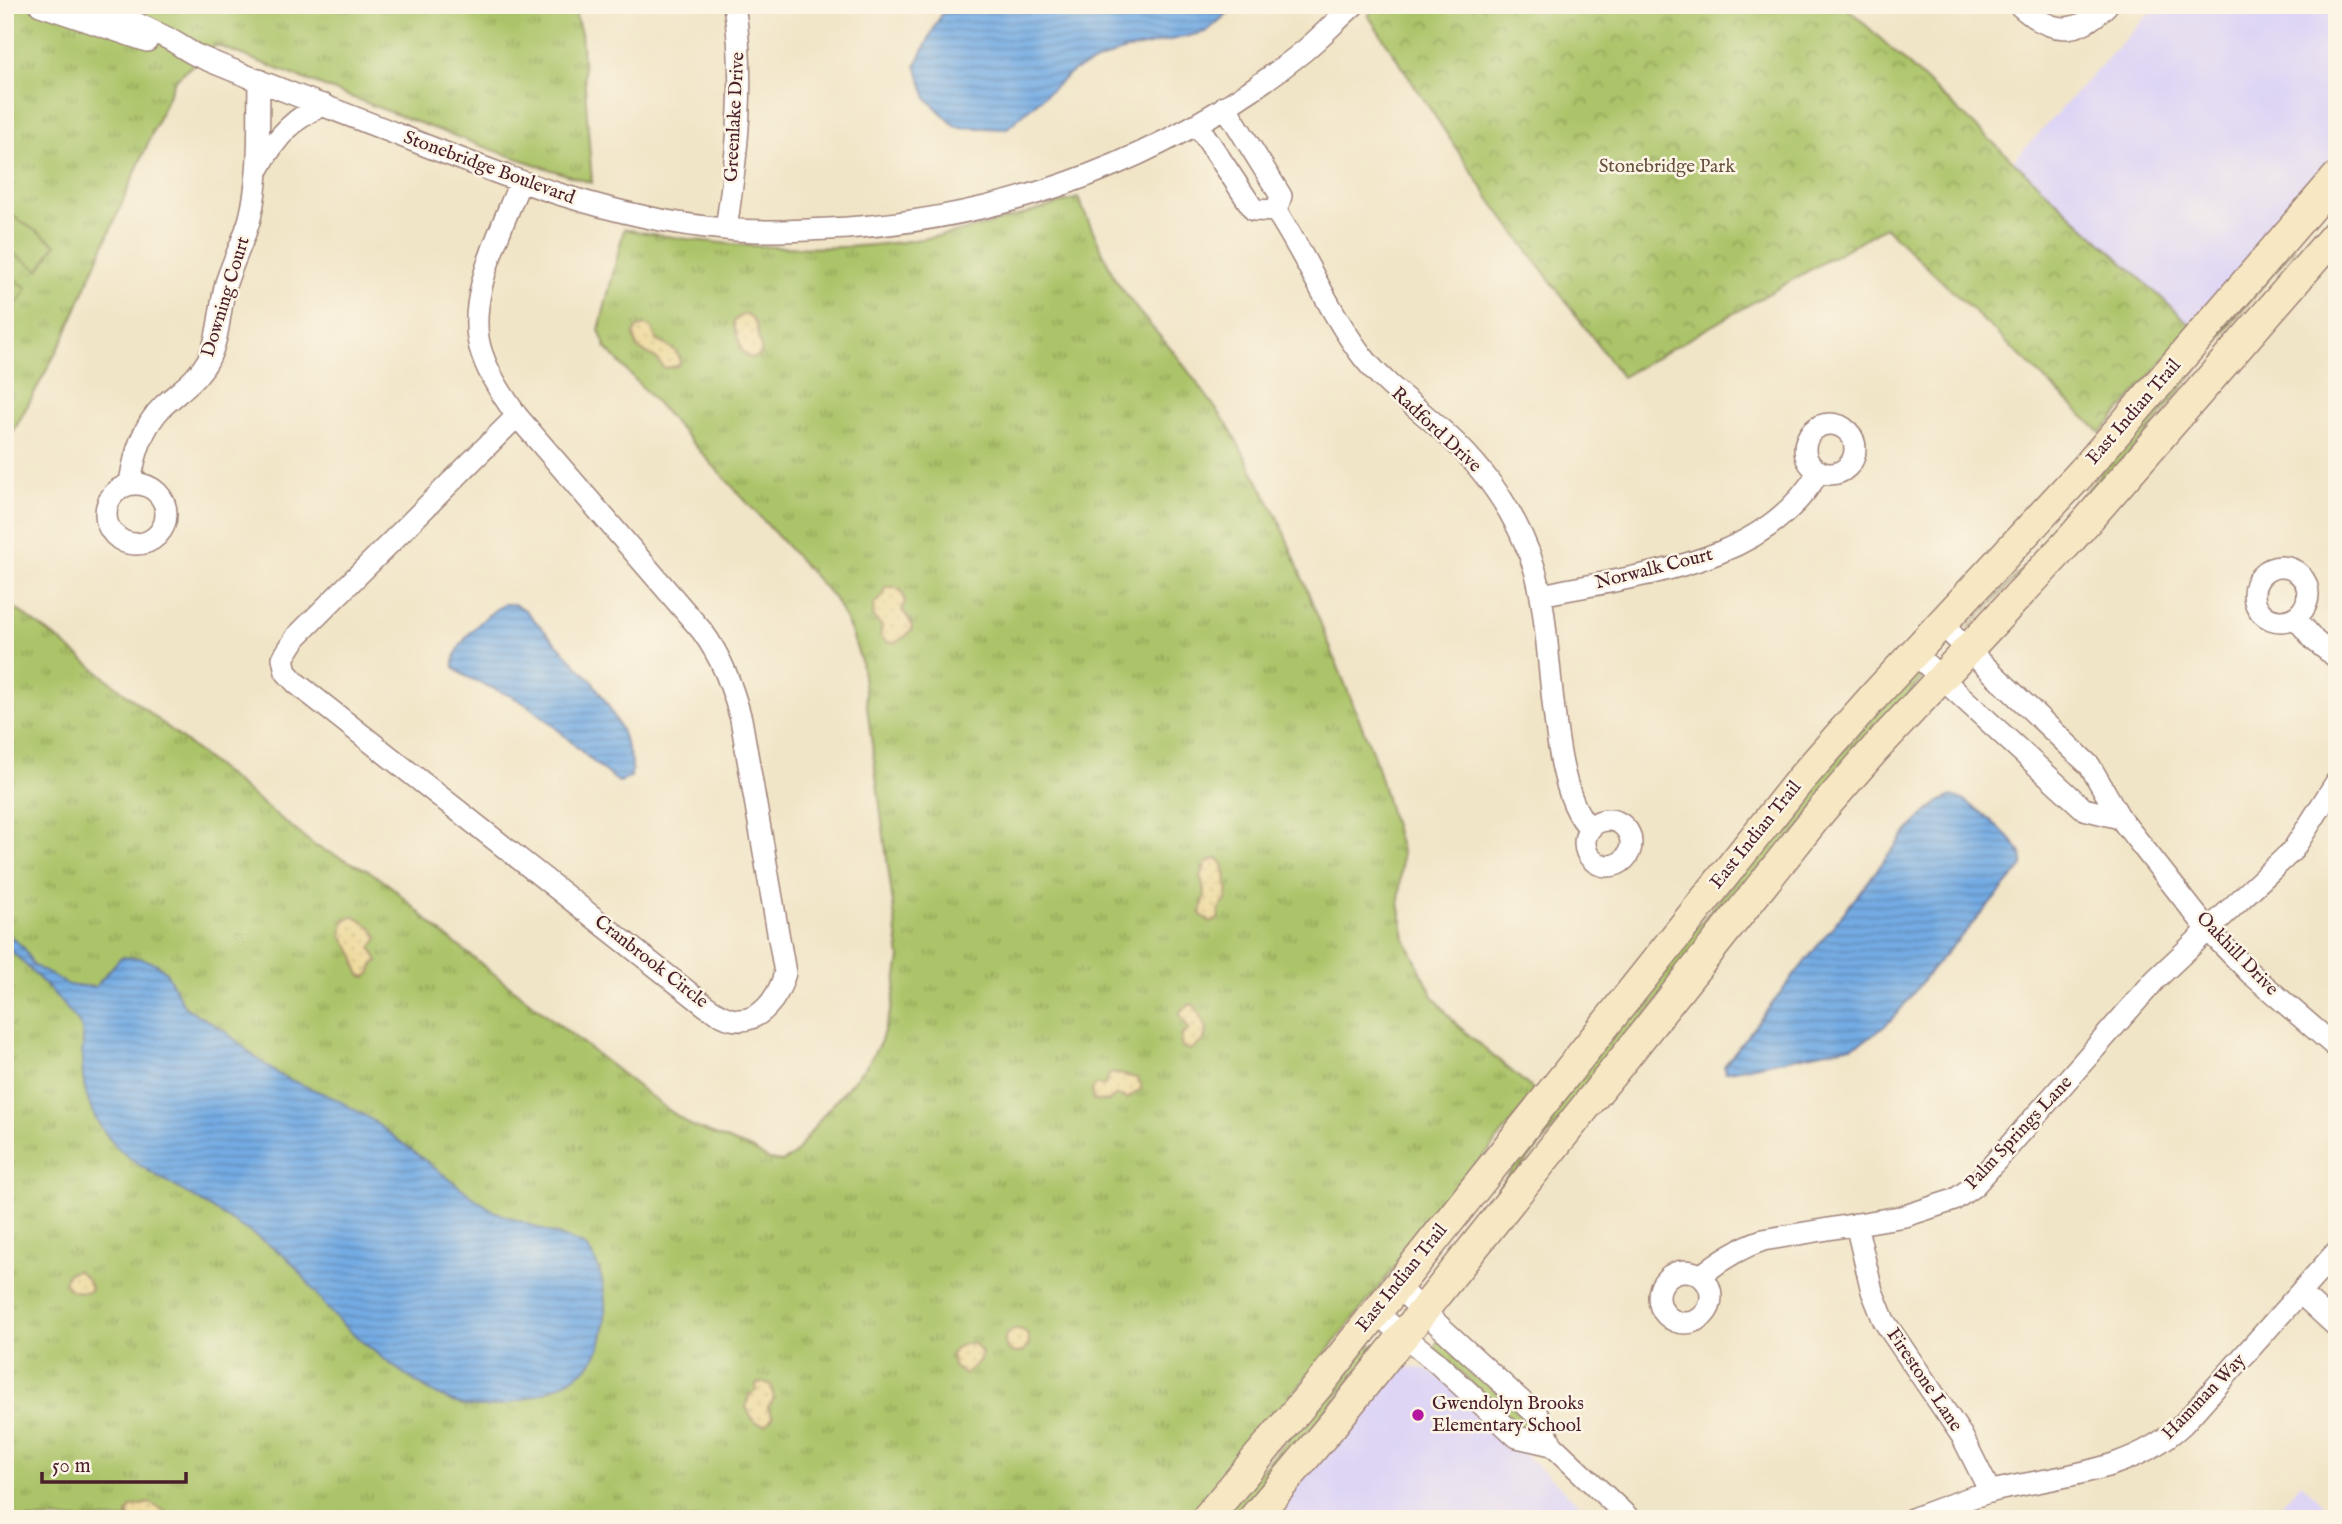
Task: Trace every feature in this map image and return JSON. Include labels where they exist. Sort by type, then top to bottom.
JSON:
[{"type":"main road","name":"East Indian Trail","points":[[1206,1519],[1312,1392],[1800,780],[2084,470],[2337,177]]},
{"type":"main road","name":"East Indian Trail","points":[[1253,1519],[1404,1335],[1821,811],[1875,749],[2072,538],[2337,233]]},
{"type":"street","name":"Stonebridge Boulevard","points":[[40,5],[151,42],[170,40]]},
{"type":"street","name":"Stonebridge Boulevard","points":[[99,5],[193,54],[520,183],[596,206],[662,220],[726,229],[801,231],[953,215],[1022,198],[1120,164],[1197,124],[1263,82],[1305,50],[1354,5]]},
{"type":"street","name":"Greenlake Drive","points":[[726,229],[736,161],[739,95],[738,31],[734,5]]},
{"type":"street","points":[[2019,5],[2046,25],[2065,29],[2082,26],[2107,5]]},
{"type":"street","name":"Downing Court","points":[[130,482],[142,435],[152,418],[197,375],[212,352],[226,284],[249,220],[258,170],[259,80]]},
{"type":"street","name":"Downing Court","points":[[258,170],[267,153],[298,119],[311,110],[324,106]]},
{"type":"street","name":"Radford Drive","points":[[1224,106],[1281,195],[1276,212],[1362,356],[1393,389],[1462,449],[1499,494],[1524,542],[1542,595],[1557,738],[1574,804],[1582,821],[1590,828]]},
{"type":"street","points":[[1197,124],[1254,210],[1276,212]]},
{"type":"street","name":"Cranbrook Circle","points":[[517,416],[297,636],[283,658],[286,672],[306,691],[706,1006],[733,1020],[747,1018],[762,1012],[773,1001],[781,988],[785,973],[741,719],[733,688],[723,664],[702,631],[517,416],[495,383],[481,352],[477,328],[480,295],[486,271],[520,183]]},
{"type":"street","name":"Norwalk Court","points":[[1542,595],[1686,564],[1738,545],[1766,528],[1796,504],[1819,471]]},
{"type":"street","points":[[2295,617],[2315,641],[2337,658]]},
{"type":"street","name":"Oakhill Drive","points":[[1941,624],[2091,766],[2120,818],[2209,930],[2250,973],[2337,1048]]},
{"type":"street","points":[[1914,653],[2084,809],[2120,818]]},
{"type":"street","name":"Palm Springs Lane","points":[[1701,1276],[1742,1247],[1763,1240],[1934,1208],[1954,1200],[1974,1186],[2155,981],[2293,850],[2337,781]]},
{"type":"street","name":"Firestone Lane","points":[[1857,1224],[1872,1290],[1884,1321],[1962,1436],[1990,1492]]},
{"type":"street","name":"Hamman Way","points":[[1912,1519],[1990,1492],[2121,1463],[2159,1444],[2183,1424],[2337,1251]]},
{"type":"street","points":[[1396,1286],[1539,1416],[1552,1445],[1630,1519]]},
{"type":"street","points":[[2300,1293],[2337,1327]]},
{"type":"street","points":[[1375,1312],[1517,1437],[1552,1445]]},
{"type":"shaded area","points":[[2157,5],[2337,5],[2337,163],[2193,327],[2013,161]]},
{"type":"shaded area","name":"Gwendolyn Brooks Elementary School","points":[[1407,1367],[1425,1369],[1442,1379],[1596,1519],[1269,1519],[1394,1370]]},
{"type":"shaded area","points":[[2301,1483],[2337,1517],[2337,1519],[2267,1519]]},
{"type":"green space","points":[[5,5],[573,5],[581,33],[592,183],[450,134],[216,45],[175,80],[64,338],[5,447]]},
{"type":"green space","name":"Stonebridge Park","points":[[1377,5],[1844,5],[2193,327],[2101,433],[1885,227],[1622,377],[1491,201],[1368,15]]},
{"type":"green space","points":[[1078,198],[1115,279],[1228,425],[1279,520],[1374,756],[1402,854],[1399,902],[1405,939],[1433,996],[1457,1025],[1536,1092],[1238,1462],[1188,1519],[5,1519],[5,601],[59,640],[315,846],[368,870],[392,887],[438,930],[663,1106],[692,1126],[751,1149],[769,1160],[782,1162],[793,1156],[825,1113],[867,1065],[880,1043],[892,1006],[900,958],[861,661],[850,629],[835,599],[606,348],[599,330],[624,229],[740,245],[817,248],[856,246],[933,237]]},
{"type":"green space","points":[[5,211],[56,244],[39,270],[5,248]]},
{"type":"green space","points":[[2295,247],[2238,314],[2144,438],[1968,629],[2040,550],[2131,434]]},
{"type":"green space","points":[[5,273],[27,288],[10,315],[5,312]]},
{"type":"green space","points":[[1914,671],[1920,671],[1924,676],[1430,1279],[1486,1207],[1569,1087],[1794,806]]},
{"type":"green space","points":[[1437,1342],[1443,1342],[1529,1422],[1529,1430],[1524,1432],[1434,1348]]},
{"type":"green space","points":[[1369,1344],[1373,1345],[1375,1350],[1238,1519],[1220,1519]]},
{"type":"sand","points":[[742,315],[748,315],[756,324],[762,350],[758,357],[752,358],[741,349],[734,321]]},
{"type":"sand","points":[[645,325],[652,329],[657,341],[675,351],[680,363],[677,366],[664,368],[656,358],[637,348],[634,333],[638,327]]},
{"type":"sand","points":[[885,587],[901,590],[905,601],[902,610],[912,625],[907,635],[894,643],[887,642],[880,636],[882,626],[873,617],[874,604],[884,595]]},
{"type":"sand","points":[[1217,858],[1223,864],[1228,890],[1226,900],[1219,909],[1218,920],[1210,922],[1200,914],[1205,896],[1201,877],[1206,863]]},
{"type":"sand","points":[[354,916],[372,928],[378,938],[371,948],[378,961],[365,977],[360,975],[355,956],[342,936],[344,920]]},
{"type":"sand","points":[[1191,1004],[1195,1006],[1207,1028],[1204,1040],[1191,1050],[1181,1045],[1182,1035],[1189,1029],[1180,1015],[1181,1010]]},
{"type":"sand","points":[[1112,1073],[1137,1078],[1141,1089],[1127,1099],[1117,1095],[1109,1101],[1096,1101],[1092,1098],[1092,1090],[1096,1085],[1105,1085]]},
{"type":"sand","points":[[77,1270],[87,1279],[91,1288],[88,1292],[72,1291],[64,1283],[67,1274]]},
{"type":"sand","points":[[1017,1329],[1025,1333],[1029,1341],[1025,1349],[1017,1353],[1009,1349],[1005,1341],[1009,1333]]},
{"type":"sand","points":[[967,1343],[976,1345],[982,1353],[979,1361],[965,1374],[953,1366],[951,1354],[957,1347]]},
{"type":"sand","points":[[763,1382],[771,1385],[774,1399],[768,1407],[773,1417],[766,1425],[754,1422],[746,1407],[749,1395],[756,1391],[756,1384]]},
{"type":"sand","points":[[150,1503],[171,1515],[184,1516],[186,1519],[128,1519],[127,1514],[131,1507]]},
{"type":"water","points":[[984,5],[1237,5],[1206,32],[1122,51],[1073,71],[1006,129],[956,127],[927,99],[916,65],[941,14]]},
{"type":"water","points":[[504,604],[514,604],[525,610],[593,682],[621,730],[632,762],[631,777],[619,782],[535,711],[514,698],[467,677],[454,667],[458,650],[464,640]]},
{"type":"water","points":[[1952,796],[1969,804],[2001,830],[2023,857],[2023,866],[1897,1013],[1877,1032],[1852,1046],[1725,1072],[1724,1066],[1902,838],[1928,811]]},
{"type":"water","points":[[5,931],[25,949],[33,965],[69,985],[95,987],[121,957],[140,958],[157,964],[166,972],[185,1007],[225,1031],[281,1076],[336,1099],[372,1120],[496,1212],[583,1245],[592,1256],[604,1288],[604,1327],[594,1359],[572,1378],[541,1393],[507,1404],[474,1407],[445,1399],[396,1368],[338,1320],[288,1259],[226,1217],[137,1163],[114,1145],[101,1128],[88,1100],[83,1080],[83,1034],[80,1025],[46,985],[5,945]]},
{"type":"place","name":"Gwendolyn Brooks Elementary School","points":[[1418,1415]]}]
